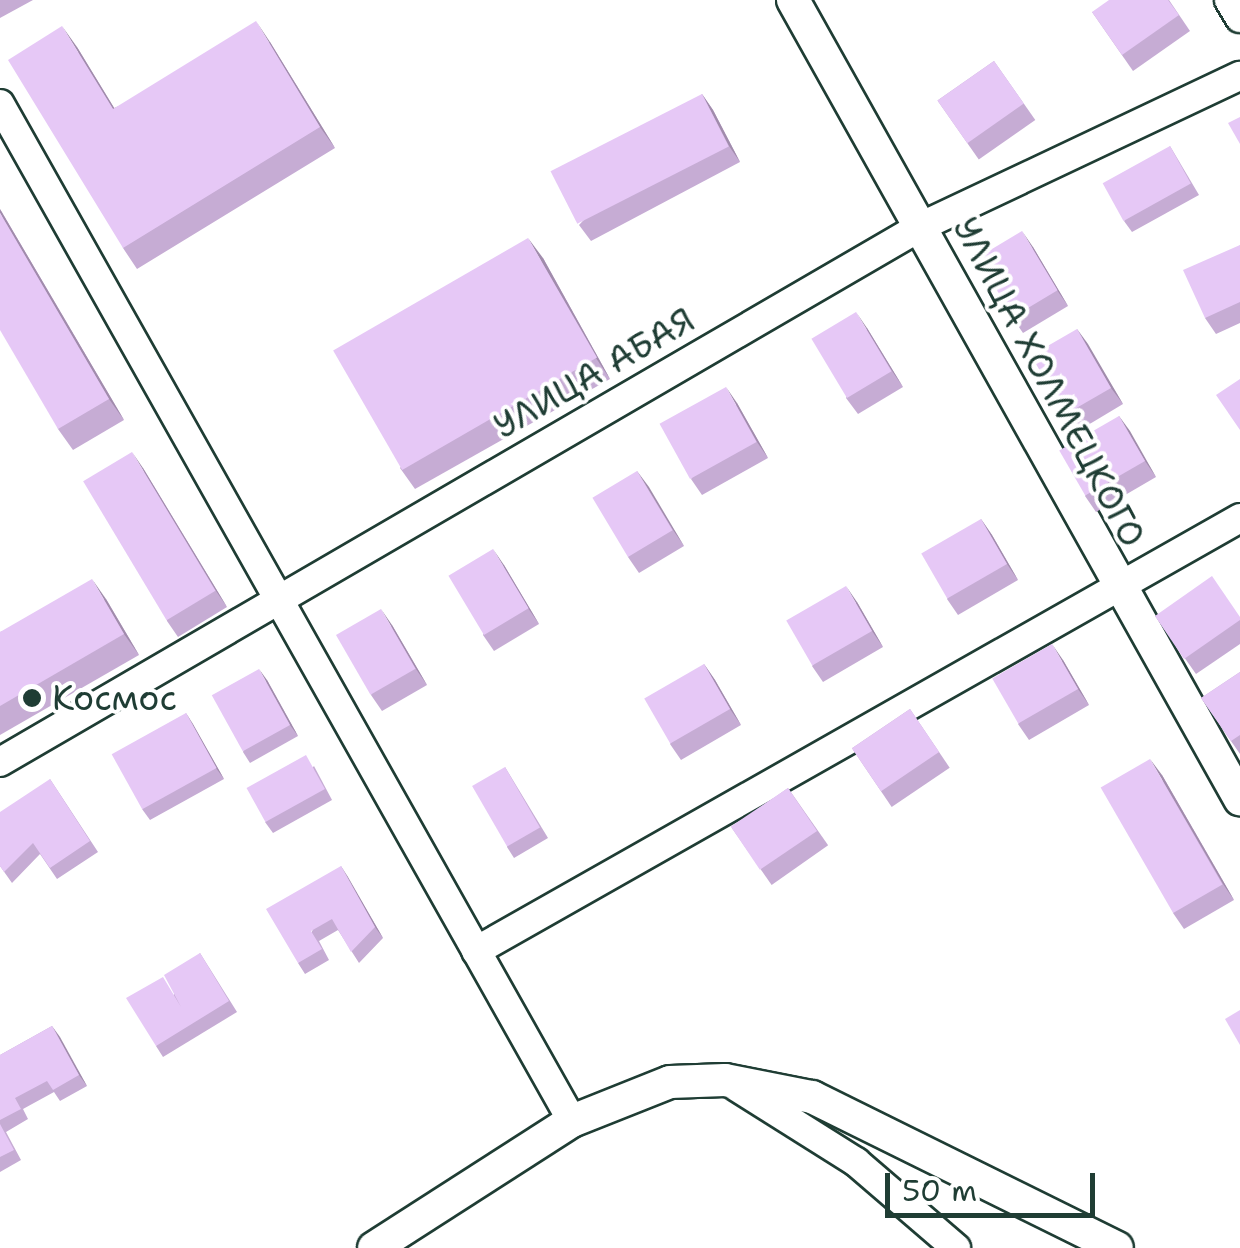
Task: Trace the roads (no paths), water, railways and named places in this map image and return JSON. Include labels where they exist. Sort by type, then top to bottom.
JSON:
[{"type":"street","name":"УЛИЦА ХОЛМЕЦКОГО","points":[[793,0],[1115,588],[1240,799]]},
{"type":"street","points":[[1230,0],[1240,18]]},
{"type":"street","name":"УЛИЦА АБАЯ","points":[[0,762],[920,227],[1240,76]]},
{"type":"street","points":[[0,104],[572,1121]]},
{"type":"street","points":[[476,951],[1240,518]]},
{"type":"street","points":[[725,1080],[856,1162],[956,1248]]},
{"type":"street","points":[[374,1248],[572,1121],[670,1082],[725,1080],[812,1097],[1117,1248]]},
{"type":"place","name":"Космос","points":[[32,698]]}]
